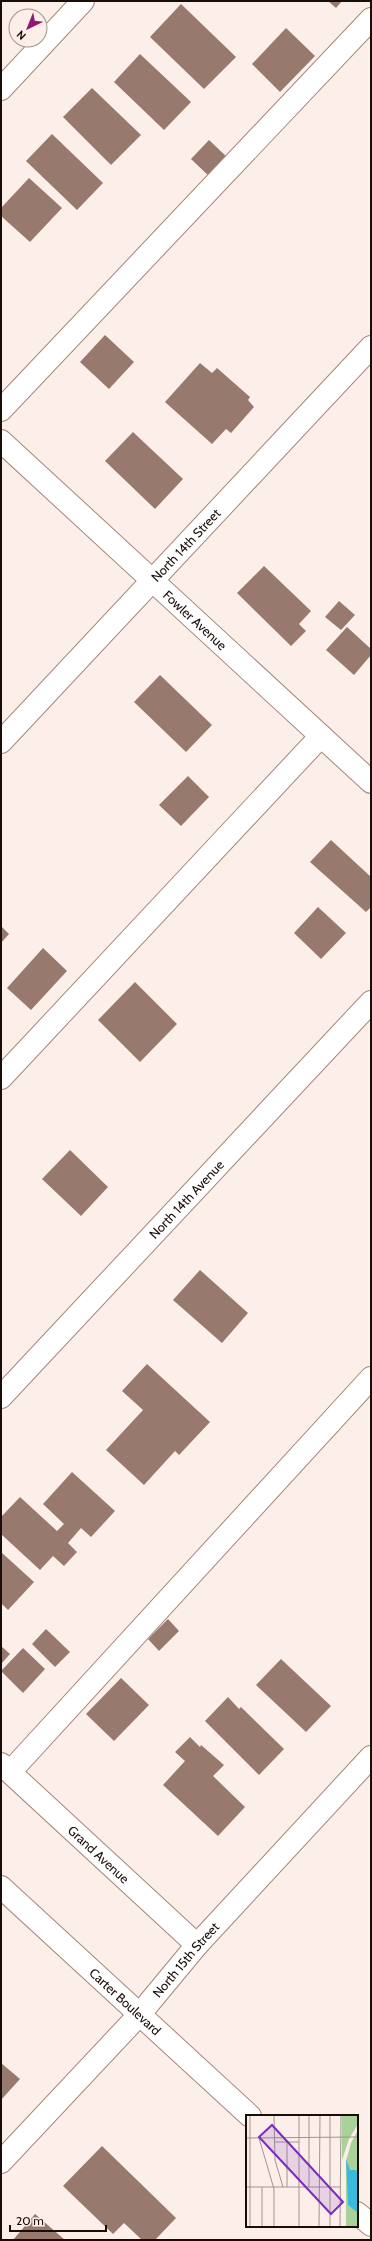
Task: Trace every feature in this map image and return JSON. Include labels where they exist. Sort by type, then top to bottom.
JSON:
[{"type":"street","points":[[1,89],[83,1]]},
{"type":"street","points":[[1,410],[371,18]]},
{"type":"street","name":"North 14th Street","points":[[1,742],[371,347]]},
{"type":"street","name":"Fowler Avenue","points":[[1,441],[371,782]]},
{"type":"street","points":[[1,1078],[321,736]]},
{"type":"street","name":"North 14th Avenue","points":[[1,1397],[371,1002]]},
{"type":"street","points":[[5,1768],[371,1378]]},
{"type":"street","name":"North 15th Street","points":[[1,2162],[139,2015],[197,1945],[371,1756]]},
{"type":"street","name":"Grand Avenue","points":[[5,1768],[197,1945]]},
{"type":"street","name":"Carter Boulevard","points":[[1,1887],[249,2115]]},
{"type":"street","points":[[358,2213],[371,2225]]},
{"type":"building","points":[[328,1],[342,1],[336,8]]},
{"type":"building","points":[[181,4],[236,57],[204,89],[150,37]]},
{"type":"building","points":[[286,28],[315,56],[280,92],[252,64]]},
{"type":"building","points":[[140,54],[191,102],[164,130],[114,82]]},
{"type":"building","points":[[92,88],[141,135],[111,165],[63,117]]},
{"type":"building","points":[[52,134],[103,183],[77,210],[26,161]]},
{"type":"building","points":[[209,140],[229,159],[211,178],[191,159]]},
{"type":"building","points":[[29,178],[62,208],[30,242],[1,216],[1,208]]},
{"type":"building","points":[[105,335],[134,362],[109,389],[80,362]]},
{"type":"building","points":[[200,363],[212,373],[217,368],[250,397],[248,400],[254,407],[231,433],[226,429],[212,444],[165,402]]},
{"type":"building","points":[[133,432],[183,479],[155,509],[105,461]]},
{"type":"building","points":[[264,566],[311,611],[299,624],[306,631],[291,646],[237,593]]},
{"type":"building","points":[[339,601],[355,615],[341,630],[325,617]]},
{"type":"building","points":[[347,627],[371,649],[371,655],[354,675],[326,650]]},
{"type":"building","points":[[160,675],[212,725],[186,752],[134,702]]},
{"type":"building","points":[[188,776],[209,797],[181,826],[159,805]]},
{"type":"building","points":[[331,840],[371,877],[371,907],[366,912],[310,862]]},
{"type":"building","points":[[318,907],[346,933],[321,959],[294,933]]},
{"type":"building","points":[[1,926],[9,934],[1,943]]},
{"type":"building","points":[[43,948],[67,971],[31,1010],[7,988]]},
{"type":"building","points":[[135,982],[177,1024],[140,1062],[98,1020]]},
{"type":"building","points":[[70,1150],[108,1187],[81,1216],[42,1179]]},
{"type":"building","points":[[200,1270],[248,1313],[222,1343],[173,1300]]},
{"type":"building","points":[[147,1364],[210,1422],[179,1455],[175,1451],[144,1485],[106,1450],[143,1410],[122,1391]]},
{"type":"building","points":[[72,1472],[115,1511],[91,1537],[81,1528],[68,1543],[77,1552],[64,1566],[53,1556],[40,1570],[1,1534],[1,1517],[20,1497],[57,1531],[64,1524],[43,1504]]},
{"type":"building","points":[[1,1552],[34,1582],[8,1610],[1,1603]]},
{"type":"building","points":[[168,1619],[179,1631],[159,1651],[148,1639]]},
{"type":"building","points":[[46,1629],[70,1652],[55,1667],[32,1644]]},
{"type":"building","points":[[1,1646],[10,1654],[1,1664]]},
{"type":"building","points":[[23,1648],[45,1669],[23,1693],[1,1671]]},
{"type":"building","points":[[281,1659],[331,1706],[306,1732],[256,1685]]},
{"type":"building","points":[[121,1678],[149,1705],[114,1741],[86,1714]]},
{"type":"building","points":[[228,1697],[239,1709],[241,1707],[284,1749],[259,1775],[205,1721]]},
{"type":"building","points":[[190,1737],[200,1747],[201,1745],[224,1765],[213,1776],[245,1807],[218,1836],[163,1785],[185,1761],[175,1752]]},
{"type":"building","points":[[1,2063],[20,2079],[1,2100]]},
{"type":"building","points":[[102,2146],[176,2218],[155,2240],[142,2240],[124,2223],[113,2234],[63,2186]]},
{"type":"building","points":[[35,2214],[65,2240],[13,2240]]}]
